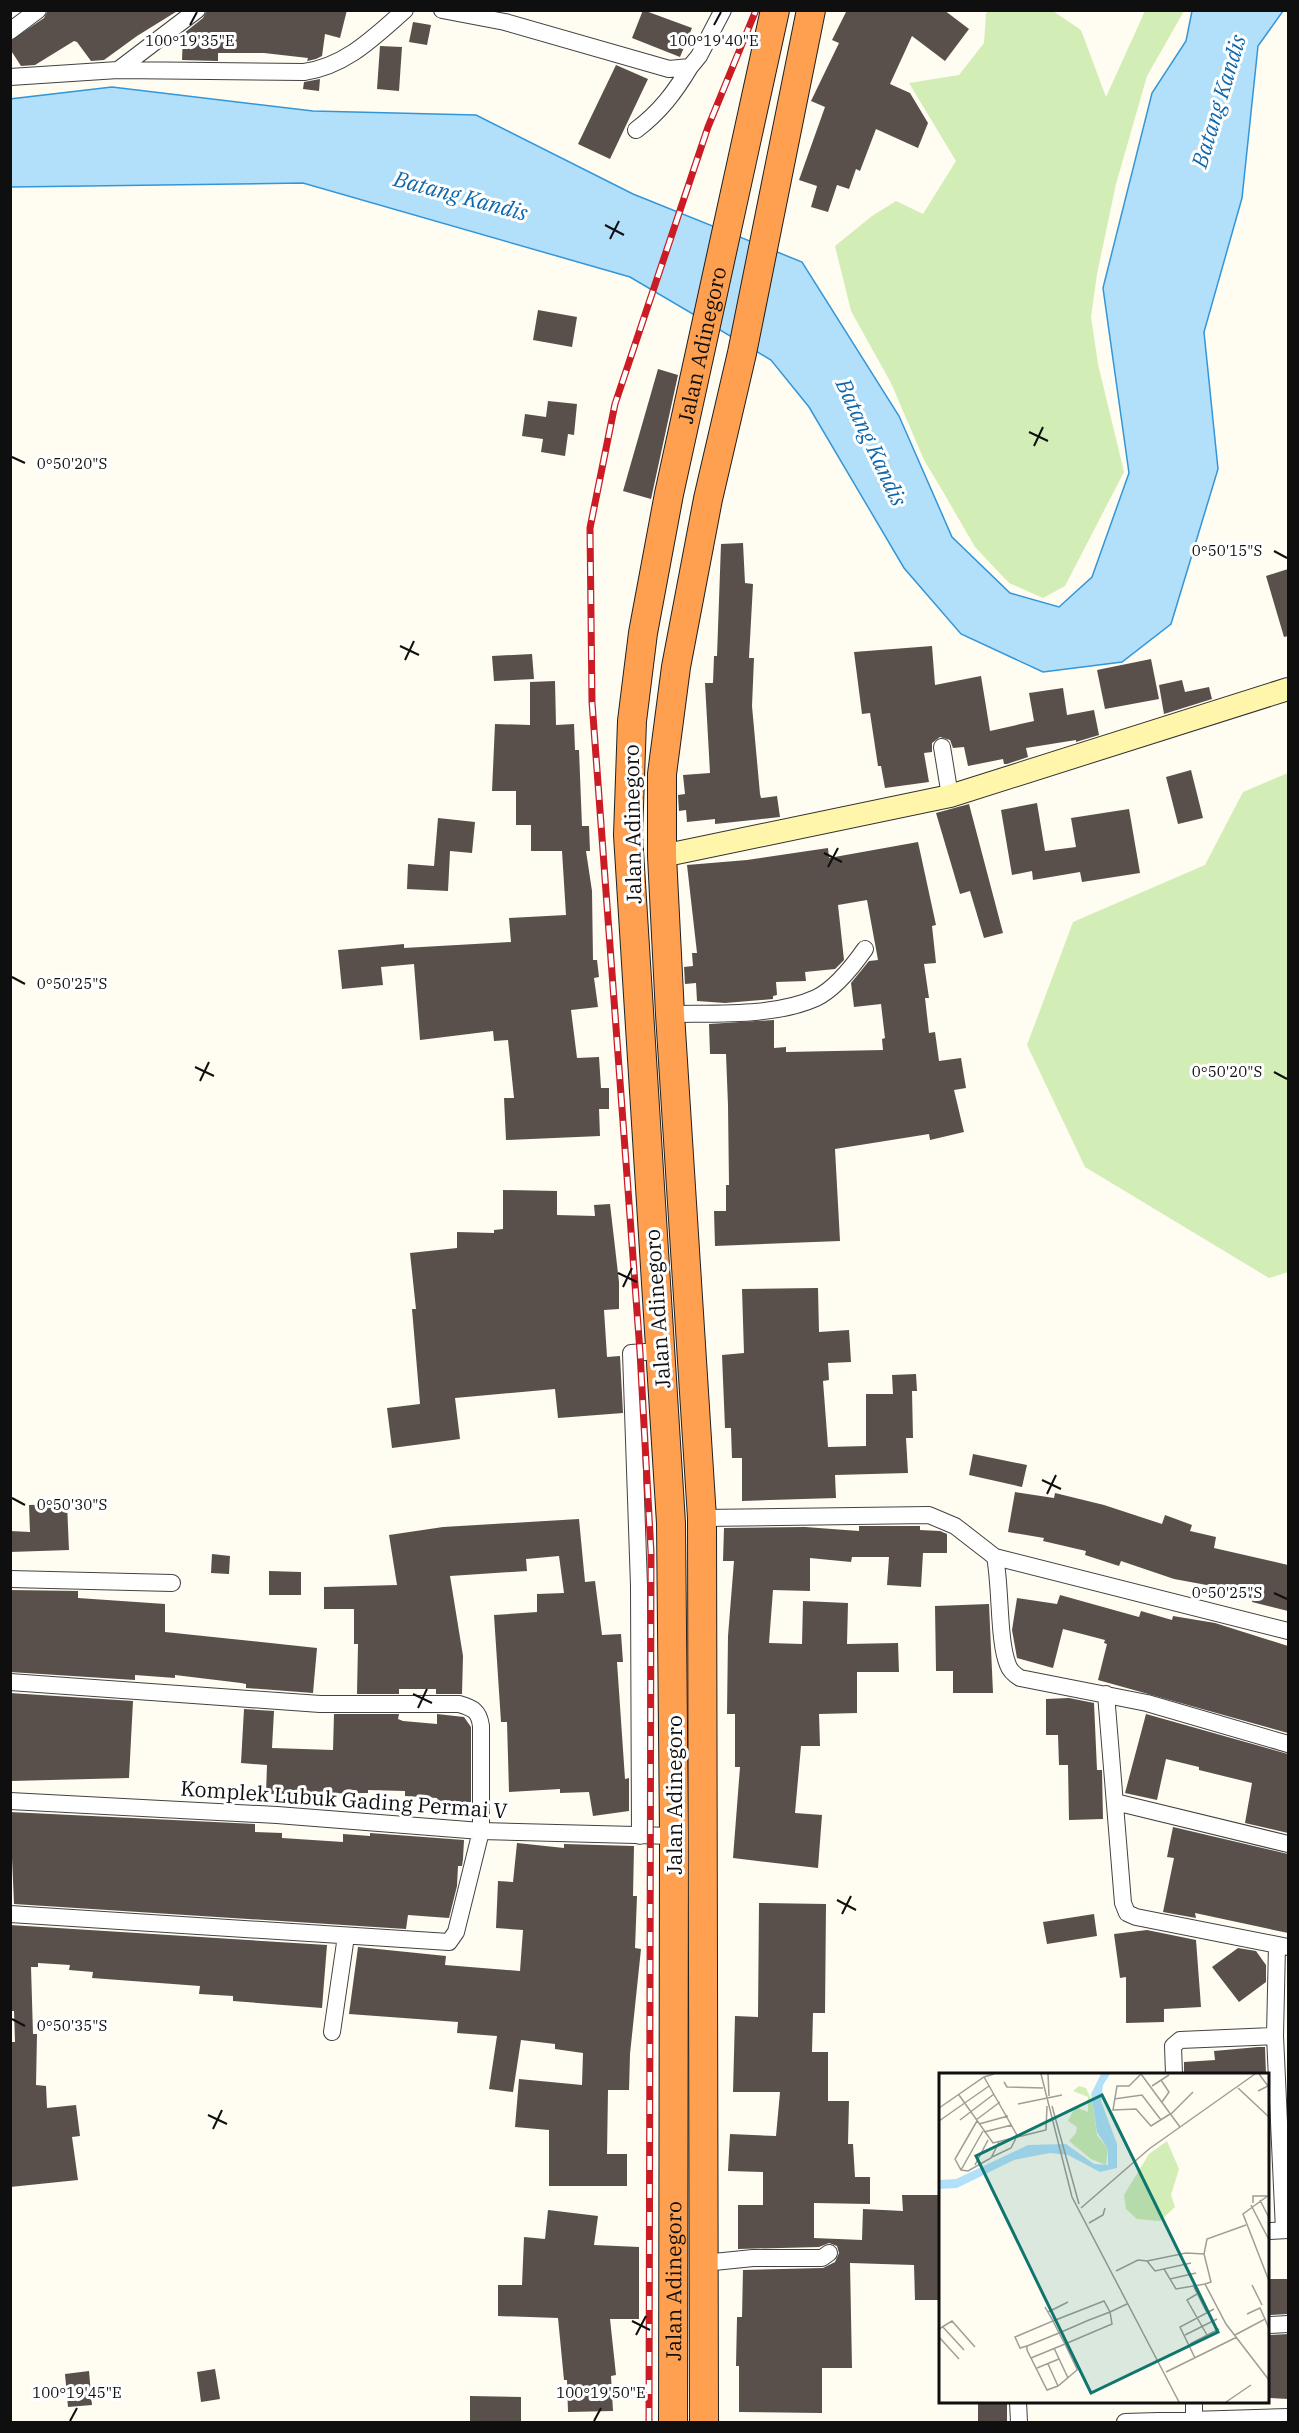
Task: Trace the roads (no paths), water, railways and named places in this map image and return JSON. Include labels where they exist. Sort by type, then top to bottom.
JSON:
[{"type":"highway","name":"Jalan Adinegoro","points":[[673,2418],[674,1836],[671,1523],[628,835],[632,721],[643,633],[669,494],[775,10]]},
{"type":"highway","name":"Jalan Adinegoro","points":[[704,2419],[702,1518],[670,1014],[662,856],[662,774],[676,668],[708,499],[742,353],[811,10]]},
{"type":"highway","points":[[666,1430],[698,1428]]},
{"type":"highway","points":[[672,2340],[690,2349],[698,2347],[704,2341]]},
{"type":"highway","points":[[673,2418],[689,2408],[704,2419]]},
{"type":"street","points":[[10,31],[38,10]]},
{"type":"street","points":[[118,70],[197,10]]},
{"type":"street","points":[[10,77],[118,70],[304,72],[324,69],[356,52],[405,10]]},
{"type":"street","points":[[442,10],[505,22],[654,66],[669,69],[690,67]]},
{"type":"street","points":[[636,130],[655,116],[672,96],[699,56],[723,10]]},
{"type":"street","points":[[662,856],[950,796],[1288,688]]},
{"type":"street","points":[[942,747],[950,796]]},
{"type":"street","points":[[670,1014],[772,1010],[816,998],[846,972],[865,949]]},
{"type":"street","points":[[640,1836],[639,1586],[631,1353],[659,1351]]},
{"type":"street","points":[[702,1518],[929,1515],[955,1526],[995,1557],[1288,1631]]},
{"type":"street","points":[[995,1557],[1000,1582],[1004,1650],[1013,1674],[1030,1682],[1106,1694],[1288,1744]]},
{"type":"street","points":[[10,1579],[172,1583]]},
{"type":"street","points":[[10,1682],[320,1704],[459,1704],[469,1707],[479,1716],[481,1726],[482,1831],[456,1932],[449,1942],[10,1914]]},
{"type":"street","points":[[1106,1694],[1123,1903],[1127,1912],[1136,1917],[1282,1946],[1275,2036],[1280,2230]]},
{"type":"street","name":"Komplek Lubuk Gading Permai V","points":[[10,1801],[277,1815],[482,1831],[674,1836]]},
{"type":"street","points":[[1115,1802],[1288,1844]]},
{"type":"street","points":[[332,2032],[346,1936]]},
{"type":"street","points":[[1174,2073],[1173,2046],[1180,2040],[1275,2036]]},
{"type":"street","points":[[704,2263],[753,2258],[822,2258],[829,2253]]},
{"type":"street","points":[[1269,2325],[1288,2324]]},
{"type":"street","points":[[1018,2403],[1019,2422]]},
{"type":"street","points":[[1194,2403],[1194,2420]]},
{"type":"street","points":[[1125,2422],[1288,2417]]},
{"type":"water","name":"Batang Kandis","points":[[1192,11],[1283,11],[1258,46],[1242,198],[1204,332],[1218,469],[1171,624],[1122,662],[1043,672],[961,634],[904,568],[809,407],[771,360],[630,277],[303,183],[11,187],[10,99],[112,87],[313,111],[476,115],[633,194],[802,262],[899,416],[952,537],[1010,593],[1059,607],[1092,577],[1129,473],[1103,288],[1152,93],[1186,41]]},
{"type":"railway","points":[[649,2422],[651,1552],[640,1352],[592,702],[590,528],[615,404],[708,127],[756,10]]}]
